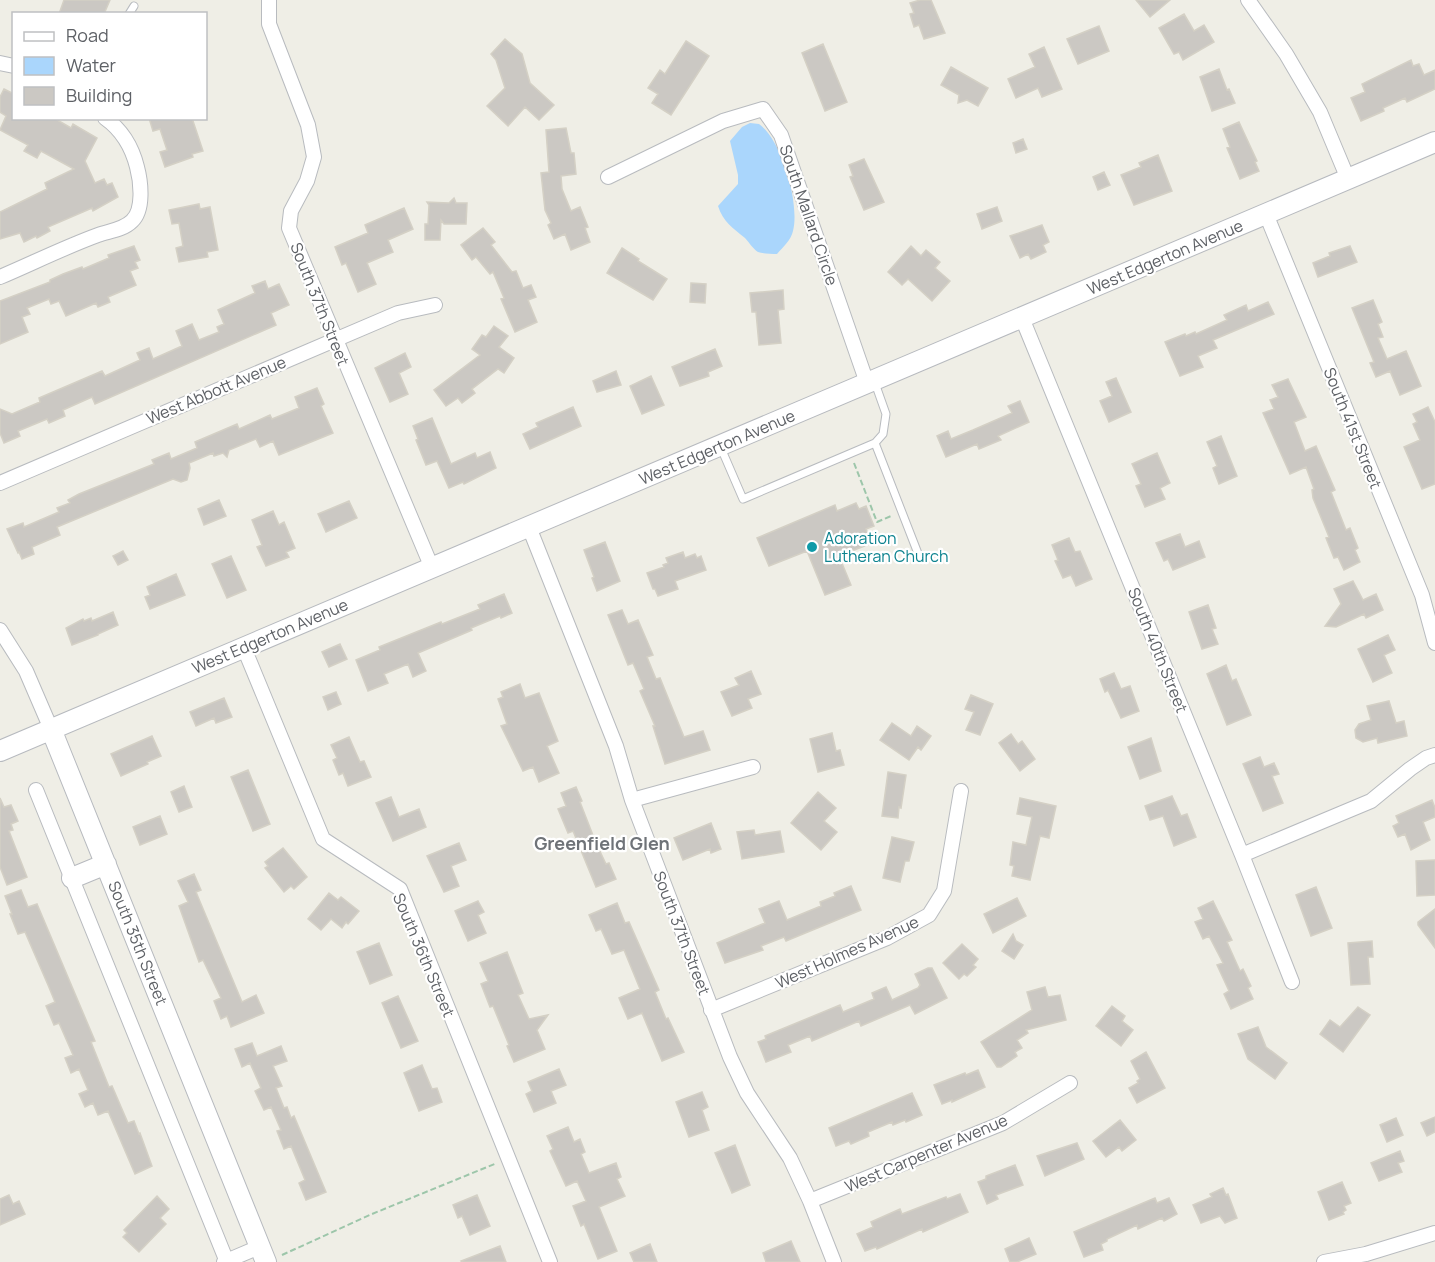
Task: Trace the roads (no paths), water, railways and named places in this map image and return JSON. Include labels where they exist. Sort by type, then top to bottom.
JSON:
[{"type":"street","name":"South 37th Street","points":[[269,0],[269,24],[308,125],[314,157],[307,181],[291,211],[289,228],[432,568]]},
{"type":"street","points":[[1248,0],[1286,54],[1320,112],[1348,179]]},
{"type":"street","name":"South Mallard Circle","points":[[608,177],[723,121],[763,109],[781,135],[870,382]]},
{"type":"street","points":[[0,277],[134,220],[139,207],[140,179],[134,157],[124,136],[107,120]]},
{"type":"street","name":"West Edgerton Avenue","points":[[0,751],[1435,142]]},
{"type":"street","name":"South 41st Street","points":[[1266,214],[1422,595],[1435,644]]},
{"type":"street","name":"West Abbott Avenue","points":[[0,483],[334,339],[399,313],[435,305]]},
{"type":"street","name":"South 40th Street","points":[[1022,318],[1292,982]]},
{"type":"street","name":"South 37th Street","points":[[529,527],[616,746],[632,800],[730,1057],[747,1093],[790,1158],[834,1262]]},
{"type":"street","name":"South 35th Street","points":[[0,632],[26,671],[269,1254]]},
{"type":"street","name":"South 36th Street","points":[[244,648],[323,839],[399,889],[550,1262]]},
{"type":"street","points":[[1242,855],[1371,801],[1410,769],[1435,755]]},
{"type":"street","points":[[632,800],[753,767]]},
{"type":"street","points":[[36,790],[226,1262],[269,1254]]},
{"type":"street","name":"West Holmes Avenue","points":[[711,1010],[887,938],[929,915],[944,891],[961,791]]},
{"type":"street","points":[[72,878],[106,864]]},
{"type":"street","name":"West Carpenter Avenue","points":[[810,1201],[1003,1123],[1070,1083]]},
{"type":"street","points":[[1324,1262],[1366,1254],[1435,1233]]},
{"type":"lane","points":[[130,12],[134,6]]},
{"type":"lane","points":[[720,446],[743,499],[850,454],[875,443],[883,434],[886,414],[870,382]]},
{"type":"lane","points":[[875,443],[919,556]]},
{"type":"water","points":[[750,123],[759,124],[775,144],[782,158],[791,189],[794,205],[793,231],[789,240],[777,254],[756,251],[726,221],[718,206],[738,184],[730,141],[742,127]]},
{"type":"place","name":"Adoration Lutheran Church","points":[[812,547]]},
{"type":"district","name":"Greenfield Glen","points":[[602,844]]}]
